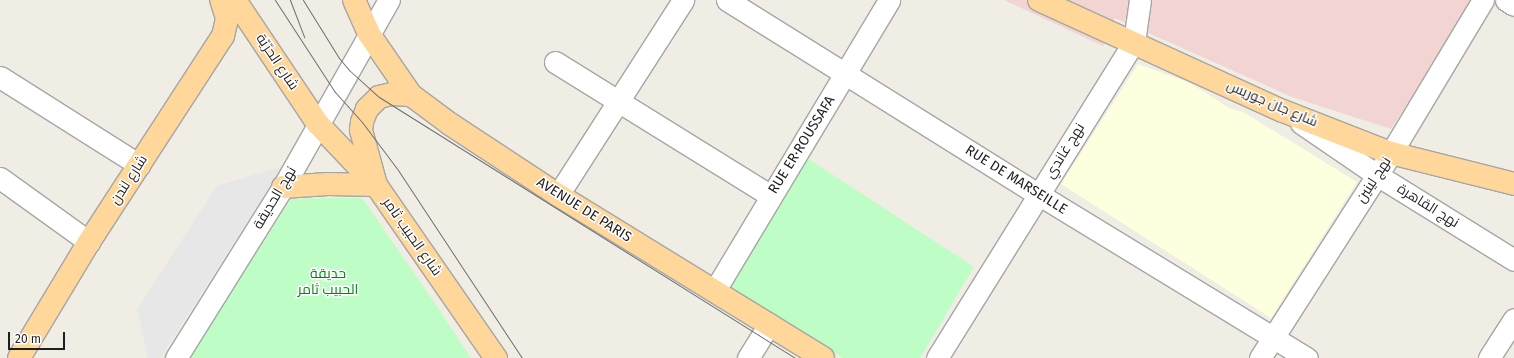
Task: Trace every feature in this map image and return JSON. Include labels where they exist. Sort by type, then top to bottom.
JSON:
[{"type":"main road","name":"شارع لندن","points":[[19,358],[90,242],[223,36],[227,18],[221,0]]},
{"type":"main road","name":"شارع الحرّيّة","points":[[235,0],[318,124]]},
{"type":"main road","name":"AVENUE DE PARIS","points":[[354,0],[369,34],[411,96],[450,124],[558,194],[823,358]]},
{"type":"main road","name":"شارع جان جوريس","points":[[1039,0],[1283,111],[1391,153],[1514,184]]},
{"type":"main road","points":[[283,187],[328,184],[376,185],[361,130],[362,122],[367,109],[380,97],[392,94],[411,96]]},
{"type":"main road","name":"شارع الحبيب ثامر","points":[[318,124],[376,185],[496,358]]},
{"type":"street","name":"نهج الحديقة","points":[[176,358],[283,187],[389,0]]},
{"type":"street","points":[[558,194],[683,0]]},
{"type":"street","name":"RUE DE MARSEILLE","points":[[726,0],[845,75],[1306,358]]},
{"type":"street","name":"RUE ER·ROUSSAFA","points":[[715,290],[889,0]]},
{"type":"street","name":"نهج غاندي","points":[[937,358],[1134,42],[1140,0]]},
{"type":"street","name":"نهج لينين","points":[[1260,358],[1391,153],[1483,0]]},
{"type":"street","points":[[1506,0],[1514,5]]},
{"type":"street","points":[[555,62],[771,196]]},
{"type":"street","points":[[0,77],[139,165]]},
{"type":"street","name":"نهج القاهرة","points":[[1283,111],[1377,175],[1514,260]]},
{"type":"street","points":[[0,178],[90,242]]},
{"type":"street","points":[[1489,358],[1514,319]]},
{"type":"street","points":[[748,358],[769,324]]},
{"type":"shaded area","points":[[1004,0],[1474,0],[1391,129],[1292,97],[1115,18],[1103,46]]},
{"type":"shaded area","points":[[1138,64],[1190,83],[1229,108],[1245,113],[1357,182],[1271,318],[1061,184]]},
{"type":"shaded area","points":[[283,166],[160,358],[148,358],[137,309],[217,186]]},
{"type":"green space","points":[[807,158],[974,267],[920,358],[843,358],[729,287]]},
{"type":"green space","name":"حديقة الحبيب ثامر","points":[[362,198],[471,358],[189,358],[291,199]]},
{"type":"tram line","points":[[275,0],[335,92],[362,122],[398,170],[522,358]]},
{"type":"tram line","points":[[290,0],[304,37]]},
{"type":"tram line","points":[[303,0],[339,58],[349,70],[379,97],[795,358]]}]
